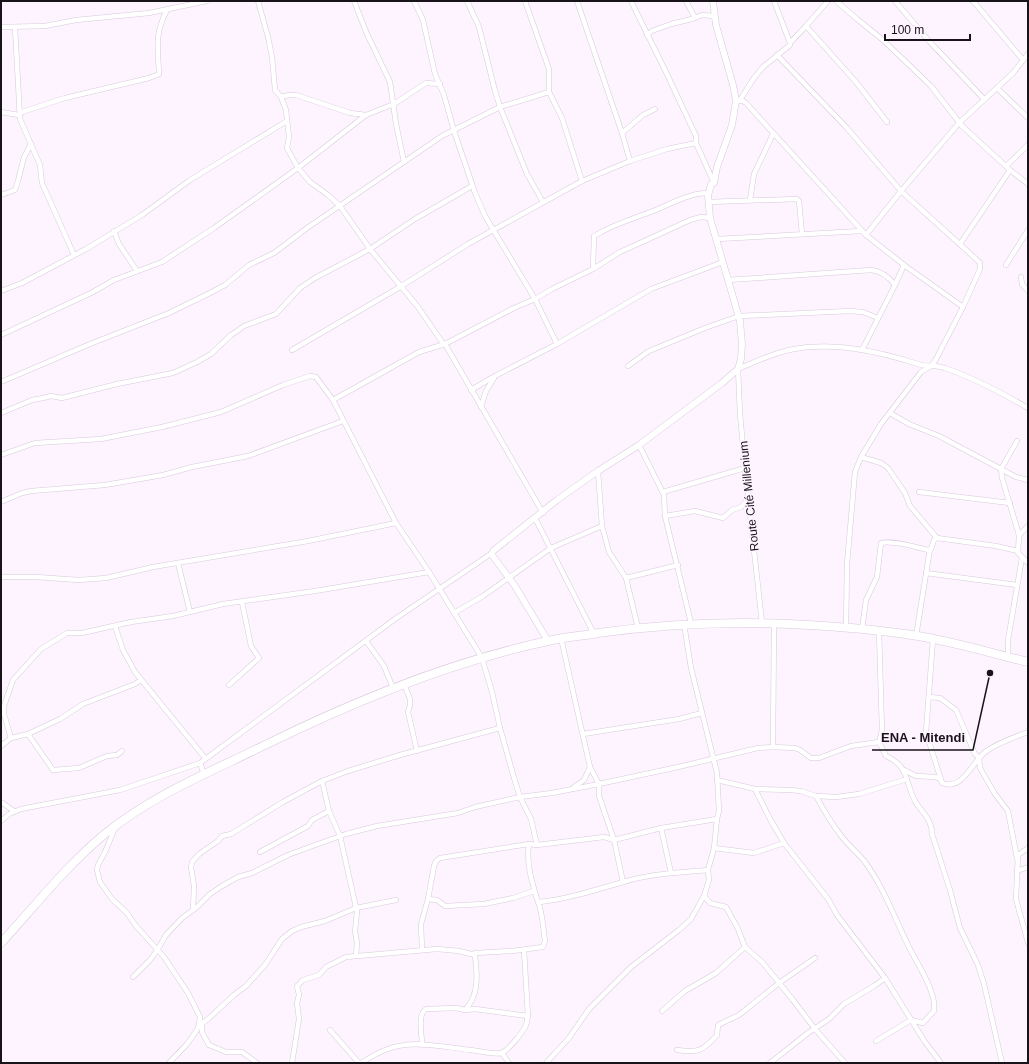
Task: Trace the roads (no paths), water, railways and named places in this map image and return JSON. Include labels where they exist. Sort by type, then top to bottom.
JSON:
[{"type":"highway","points":[[1,943],[70,867],[106,833],[164,795],[204,774],[336,712],[393,688],[509,650],[561,638],[638,628],[688,624],[762,623],[862,629],[916,636],[1028,662]]},
{"type":"street","points":[[1,26],[45,26],[76,20],[136,15],[207,1]]},
{"type":"street","points":[[258,1],[268,37],[275,90],[281,97],[286,110],[289,137],[287,148],[298,168],[310,182],[340,206],[370,249],[418,307],[442,342],[445,344],[543,513]]},
{"type":"street","points":[[354,1],[367,34],[390,82],[396,124],[404,162]]},
{"type":"street","points":[[414,1],[424,20],[434,70],[440,84],[472,186],[485,216],[535,299],[557,344]]},
{"type":"street","points":[[467,1],[479,27],[500,107],[527,174],[543,202]]},
{"type":"street","points":[[525,1],[549,69],[549,92],[562,118],[582,181]]},
{"type":"street","points":[[577,1],[622,133],[630,161]]},
{"type":"street","points":[[631,1],[696,136],[696,143],[714,183]]},
{"type":"street","points":[[686,1],[695,18]]},
{"type":"street","points":[[713,1],[714,16],[738,101]]},
{"type":"street","points":[[774,1],[790,43]]},
{"type":"street","points":[[708,199],[711,184],[714,183],[717,167],[732,125],[738,101],[754,78],[770,60],[790,45],[790,43],[828,1]]},
{"type":"street","points":[[836,1],[857,20],[883,40],[930,86],[959,123],[1008,168],[1028,184]]},
{"type":"street","points":[[895,1],[929,41],[984,99]]},
{"type":"street","points":[[973,1],[1023,60]]},
{"type":"street","points":[[1,112],[19,115],[22,112],[65,98],[149,78],[159,74],[157,43],[159,30],[166,10]]},
{"type":"street","points":[[648,35],[652,31],[702,15],[714,16]]},
{"type":"street","points":[[806,26],[856,82],[887,122]]},
{"type":"street","points":[[15,27],[19,115],[40,165],[42,183],[74,255]]},
{"type":"street","points":[[716,239],[802,234],[864,233],[959,123],[1012,73],[1028,54]]},
{"type":"street","points":[[777,55],[847,128],[901,191],[976,258],[980,263],[981,268],[963,307],[932,366],[921,372],[881,424],[861,457],[855,472],[847,564],[846,628]]},
{"type":"street","points":[[1,335],[91,293],[114,280],[168,258],[214,228],[298,168],[366,115],[394,104],[426,83],[440,84]]},
{"type":"street","points":[[997,88],[1028,118]]},
{"type":"street","points":[[1,382],[90,344],[169,313],[210,294],[225,285],[249,266],[274,253],[307,228],[436,140],[500,107],[549,92]]},
{"type":"street","points":[[281,97],[289,94],[296,95],[350,113],[366,115]]},
{"type":"street","points":[[738,101],[743,100],[746,103],[772,134],[864,233],[904,265],[963,307]]},
{"type":"street","points":[[622,133],[643,115],[655,109]]},
{"type":"street","points":[[1,291],[22,283],[74,255],[142,215],[190,180],[287,121]]},
{"type":"street","points":[[750,200],[754,174],[772,134]]},
{"type":"street","points":[[292,350],[400,287],[468,244],[582,181],[630,161],[667,149],[696,143]]},
{"type":"street","points":[[1,195],[15,190],[24,157],[31,144]]},
{"type":"street","points":[[960,244],[1008,168],[1028,145]]},
{"type":"street","points":[[1,413],[32,400],[53,396],[62,398],[117,384],[173,373],[197,362],[211,354],[231,335],[244,326],[276,314],[300,288],[315,278],[370,249],[415,219],[472,186]]},
{"type":"street","points":[[593,269],[594,236],[620,222],[686,198],[706,193],[710,218],[742,329],[741,358],[738,369]]},
{"type":"street","points":[[708,199],[798,199],[802,234]]},
{"type":"street","points":[[333,400],[419,352],[445,344],[593,269],[620,252],[690,220],[701,217],[710,218]]},
{"type":"street","points":[[1006,265],[1028,230]]},
{"type":"street","points":[[114,231],[119,244],[137,271]]},
{"type":"street","points":[[471,390],[557,344],[651,289],[723,262]]},
{"type":"street","points":[[862,350],[904,265]]},
{"type":"street","points":[[728,280],[871,270],[881,273],[895,285]]},
{"type":"street","points":[[1021,277],[1022,284],[1028,291]]},
{"type":"street","points":[[628,366],[650,351],[705,328],[739,316],[850,310],[863,312],[878,318]]},
{"type":"street","points":[[1,821],[14,811],[120,790],[200,763],[395,619],[492,552],[543,513],[557,500],[598,471],[639,445],[722,383],[738,369],[777,354],[804,348],[838,347],[862,350],[895,356],[920,364],[946,368],[980,382],[1028,408]]},
{"type":"street","name":"Route Cité Millenium","points":[[738,369],[745,468],[762,623]]},
{"type":"street","points":[[1,454],[35,443],[101,439],[162,427],[221,412],[284,385],[310,376],[316,377],[333,400],[396,523],[429,572],[482,658],[520,797],[531,819],[537,845]]},
{"type":"street","points":[[481,407],[486,391],[495,376]]},
{"type":"street","points":[[890,413],[909,424],[939,436],[1016,477],[1028,480]]},
{"type":"street","points":[[1,502],[22,493],[31,491],[117,484],[248,456],[343,421]]},
{"type":"street","points":[[1017,441],[1001,469],[1002,478],[1020,535],[1018,551],[1028,564]]},
{"type":"street","points":[[546,1063],[569,1038],[589,1009],[631,967],[686,924],[696,912],[704,896],[709,880],[708,870],[714,848],[717,819],[720,810],[714,759],[691,668],[688,624],[678,565],[665,516],[663,492],[639,445]]},
{"type":"street","points":[[861,457],[881,463],[888,468],[905,493],[910,506],[937,538],[996,546],[1018,551]]},
{"type":"street","points":[[663,492],[745,468]]},
{"type":"street","points":[[598,471],[602,526],[608,552],[626,578],[638,628]]},
{"type":"street","points":[[919,492],[1010,503]]},
{"type":"street","points":[[665,516],[695,511],[723,518],[732,510],[741,507],[748,499]]},
{"type":"street","points":[[535,518],[594,634]]},
{"type":"street","points":[[1,577],[93,580],[138,570],[308,541],[396,523]]},
{"type":"street","points":[[454,613],[483,596],[551,548],[602,526]]},
{"type":"street","points":[[1020,535],[1028,526]]},
{"type":"street","points":[[916,636],[930,549],[934,540],[937,538]]},
{"type":"street","points":[[862,629],[866,600],[877,577],[881,543],[884,542],[930,549]]},
{"type":"street","points":[[492,552],[492,555],[515,586],[548,641]]},
{"type":"street","points":[[1008,657],[1008,640],[1022,558]]},
{"type":"street","points":[[178,563],[190,612]]},
{"type":"street","points":[[626,578],[678,565]]},
{"type":"street","points":[[10,738],[6,726],[4,706],[13,680],[41,649],[66,633],[82,633],[173,616],[212,606],[429,572]]},
{"type":"street","points":[[926,572],[1017,585]]},
{"type":"street","points":[[229,685],[259,658],[251,646],[242,602]]},
{"type":"street","points":[[773,747],[774,624]]},
{"type":"street","points":[[115,626],[123,650],[135,672],[205,758]]},
{"type":"street","points":[[879,631],[882,730],[879,742],[886,756],[895,760],[902,770],[915,801],[930,820],[932,834],[950,890],[960,928],[978,965],[984,984],[1002,1063]]},
{"type":"street","points":[[561,638],[590,767],[599,784],[599,796],[614,840],[623,882]]},
{"type":"street","points":[[933,639],[926,732],[940,779]]},
{"type":"street","points":[[366,641],[384,666],[393,688]]},
{"type":"street","points":[[1,746],[10,738],[28,734],[60,719],[83,704],[135,684],[141,680]]},
{"type":"street","points":[[404,684],[410,699],[408,712],[417,751]]},
{"type":"street","points":[[929,698],[940,698],[956,710],[975,754],[979,758],[980,768],[995,794],[1008,812],[1018,858],[1016,899],[1028,943]]},
{"type":"street","points":[[583,734],[679,719],[702,713]]},
{"type":"street","points":[[1,719],[6,726]]},
{"type":"street","points":[[193,910],[194,886],[191,864],[194,858],[222,836],[231,834],[283,802],[322,781],[348,771],[500,728]]},
{"type":"street","points":[[902,770],[916,776],[936,777],[946,784],[958,781],[969,772],[986,750],[1028,732]]},
{"type":"street","points":[[28,734],[52,770],[79,768],[107,756],[117,755],[122,751]]},
{"type":"street","points":[[133,977],[158,950],[161,941],[170,930],[210,894],[233,879],[252,873],[288,855],[340,836],[377,826],[458,813],[475,807],[520,797],[599,784],[758,748],[795,748],[811,758],[819,758],[851,746],[879,742]]},
{"type":"street","points":[[200,763],[204,774]]},
{"type":"street","points":[[571,789],[584,780],[590,767]]},
{"type":"street","points":[[717,780],[755,789],[796,791],[816,796],[836,797],[859,794],[907,779]]},
{"type":"street","points":[[322,781],[329,811],[340,836],[356,908],[356,956]]},
{"type":"street","points":[[755,789],[784,843],[828,899],[837,915],[885,978],[925,1042],[941,1063]]},
{"type":"street","points":[[816,796],[829,820],[842,838],[865,863],[873,876],[892,911],[930,990],[934,1007],[932,1014],[923,1023],[911,1020],[876,1041]]},
{"type":"street","points":[[1,802],[14,811]]},
{"type":"street","points":[[260,852],[308,826],[312,820],[329,811]]},
{"type":"street","points":[[422,950],[421,924],[428,899],[434,866],[436,861],[440,858],[529,844],[537,845],[604,837],[614,840],[661,828],[717,819]]},
{"type":"street","points":[[116,826],[98,865],[98,876],[100,882],[112,899],[127,913],[136,926],[158,950],[188,994],[199,1013],[202,1032],[209,1045],[226,1052],[242,1052],[256,1063]]},
{"type":"street","points":[[661,828],[671,873]]},
{"type":"street","points":[[714,848],[754,853],[784,843]]},
{"type":"street","points":[[292,1063],[299,1019],[299,995],[296,986],[303,980],[319,975],[326,967],[340,959],[356,956],[422,950],[447,950],[475,954],[542,948],[545,945],[545,941],[539,902],[534,891],[528,862],[529,844]]},
{"type":"street","points":[[1018,858],[1020,854],[1028,848]]},
{"type":"street","points":[[1017,871],[1028,867]]},
{"type":"street","points":[[539,902],[571,897],[623,882],[671,873],[708,870]]},
{"type":"street","points":[[428,899],[437,900],[445,906],[484,904],[513,898],[534,891]]},
{"type":"street","points":[[704,896],[710,903],[726,907],[738,929],[745,947],[762,962],[794,1000],[815,1029],[845,1063]]},
{"type":"street","points":[[169,1063],[187,1044],[201,1025],[230,998],[248,984],[265,965],[277,945],[286,935],[301,926],[325,921],[356,908],[396,900]]},
{"type":"street","points":[[662,1011],[685,991],[716,973],[745,947]]},
{"type":"street","points":[[330,1030],[360,1063],[384,1050],[402,1045],[422,1044],[473,1051],[502,1053],[515,1041],[526,1025],[528,1016],[524,950]]},
{"type":"street","points":[[465,1010],[471,1004],[476,988],[477,977],[475,954]]},
{"type":"street","points":[[677,1050],[695,1052],[703,1049],[718,1035],[718,1025],[720,1023],[728,1021],[739,1015],[779,983],[816,958]]},
{"type":"street","points":[[770,1063],[829,1019],[844,1004],[885,978]]},
{"type":"street","points":[[422,1044],[421,1016],[424,1010],[438,1007],[465,1010],[475,1009],[528,1016]]},
{"type":"street","points":[[502,1053],[509,1063]]},
{"type":"place","name":"ENA - Mitendi","points":[[990,673]]}]
